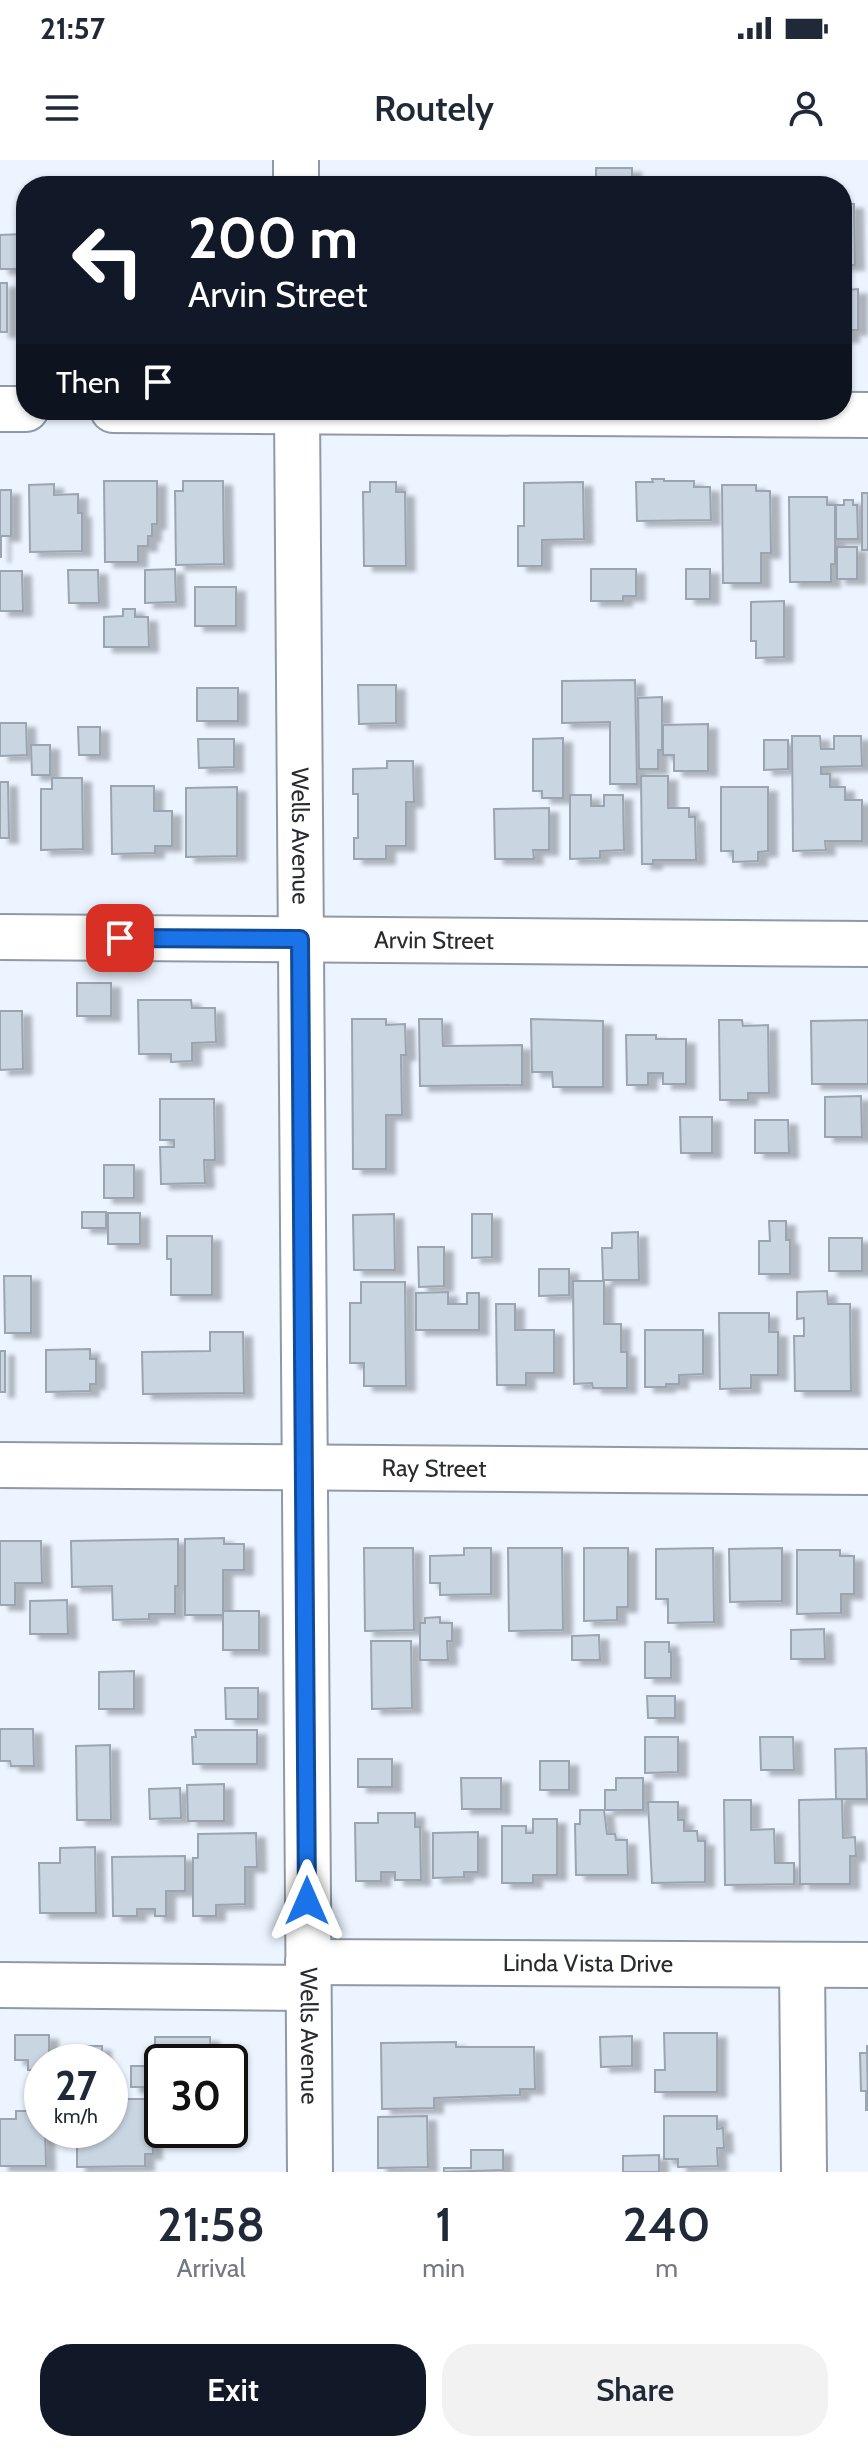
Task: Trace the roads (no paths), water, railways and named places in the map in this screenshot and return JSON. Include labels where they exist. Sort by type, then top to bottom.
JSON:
[{"type":"street","name":"Wells Avenue","points":[[297,420],[310,2172]]},
{"type":"street","name":"Arvin Street","points":[[0,937],[868,944]]},
{"type":"street","name":"Ray Street","points":[[0,1465],[868,1472]]},
{"type":"street","points":[[802,1965],[804,2172]]},
{"type":"street","name":"Linda Vista Drive","points":[[0,1985],[308,1975],[868,1965]]}]
